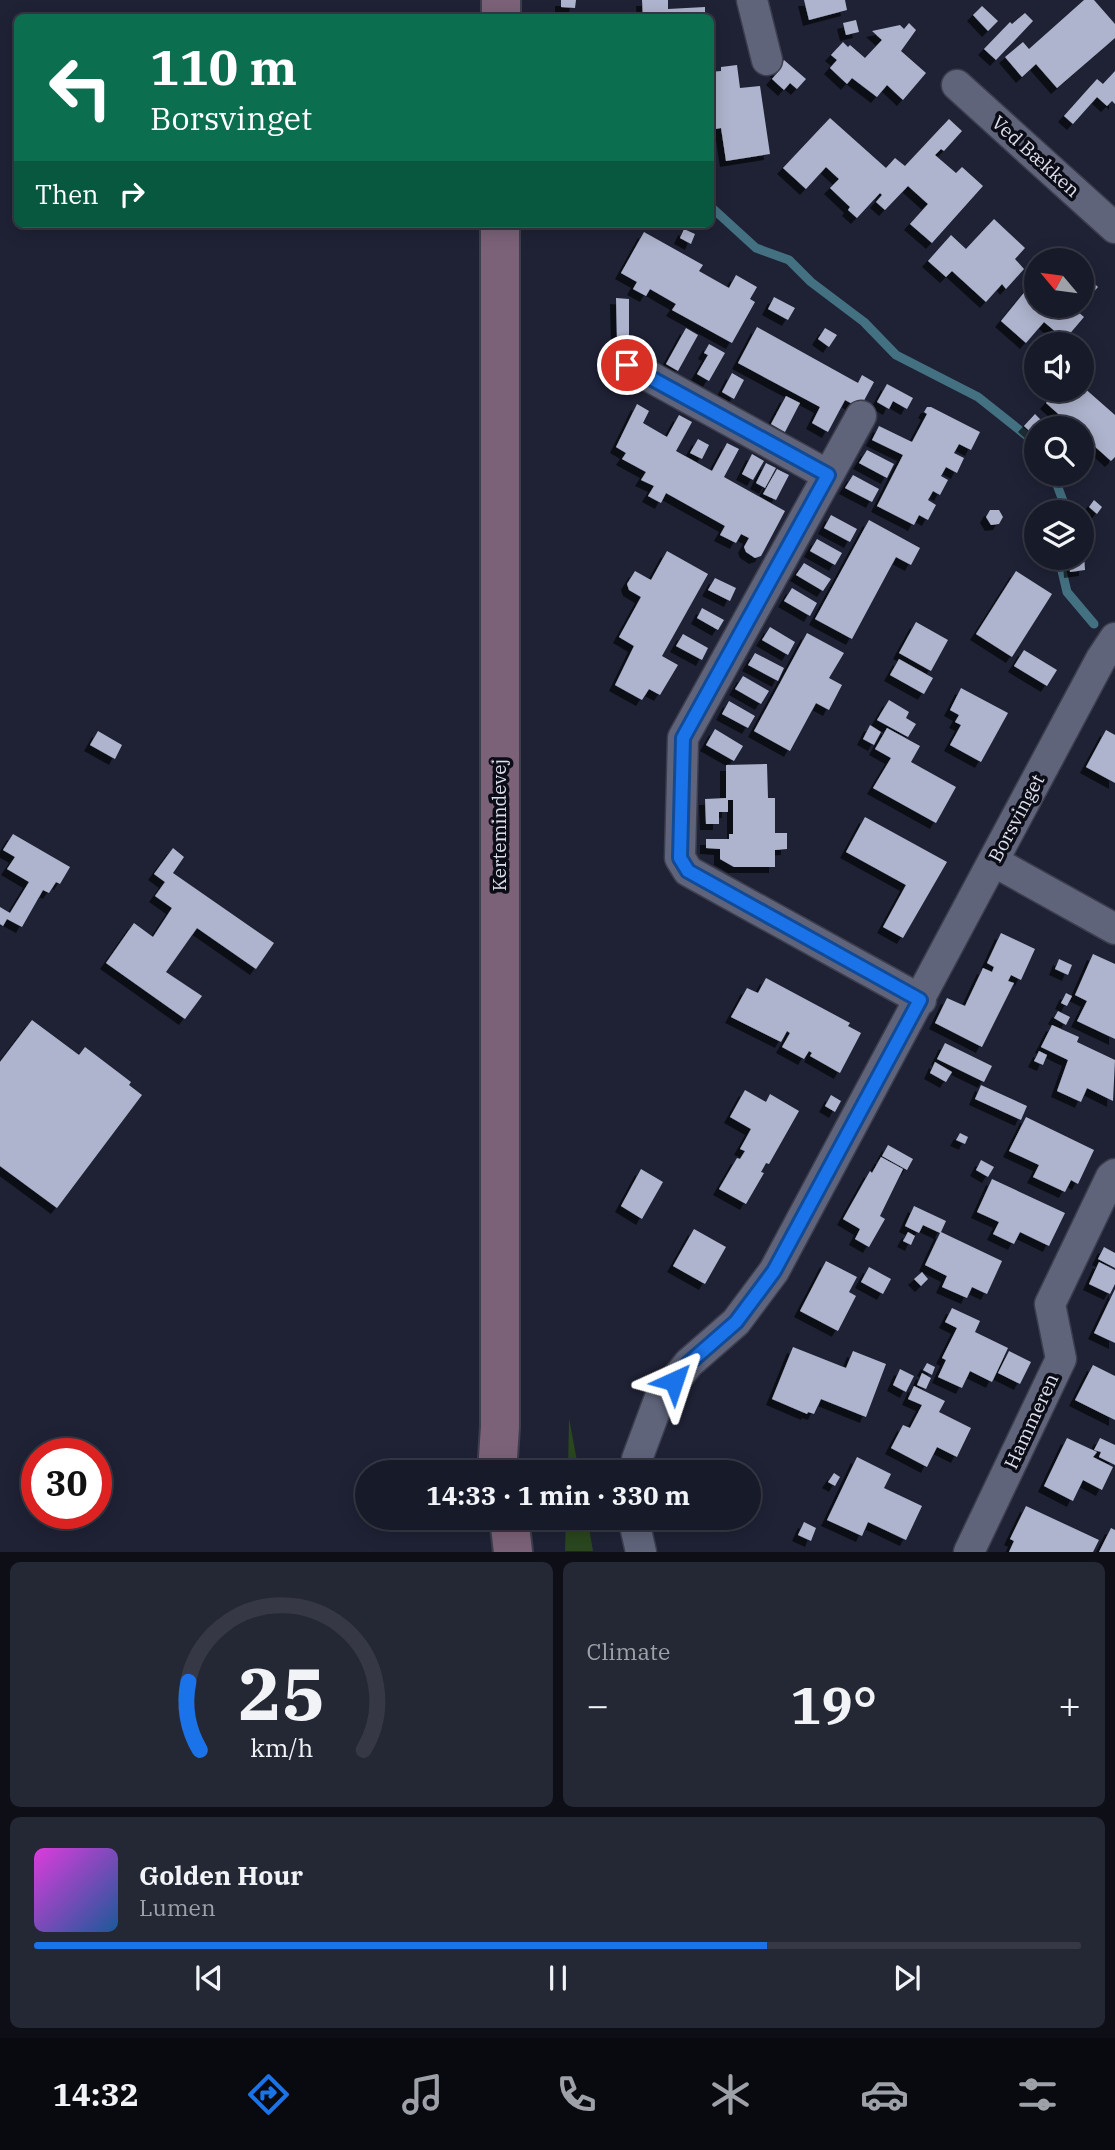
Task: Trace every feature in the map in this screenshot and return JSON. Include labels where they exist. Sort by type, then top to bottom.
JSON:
[{"type":"main road","name":"Kertemindevej","points":[[498,1460],[500,1427],[500,228]]},
{"type":"main road","name":"Kertemindevej","points":[[500,1427],[504,1460]]},
{"type":"main road","points":[[490,1552],[492,1530]]},
{"type":"main road","points":[[510,1530],[513,1552]]},
{"type":"street","points":[[752,0],[767,60]]},
{"type":"street","name":"Ved Bækken","points":[[957,85],[1115,228]]},
{"type":"street","points":[[627,365],[828,475]]},
{"type":"street","points":[[861,416],[683,738],[680,858],[688,871],[920,1000]]},
{"type":"street","name":"Borsvinget","points":[[637,1460],[659,1400],[689,1363],[736,1322],[774,1271],[1101,659],[1115,638]]},
{"type":"street","points":[[993,862],[1115,929]]},
{"type":"street","name":"Hammeren","points":[[969,1552],[1061,1359],[1051,1304],[1115,1174]]},
{"type":"street","points":[[636,1530],[641,1552]]},
{"type":"green space","points":[[569,1418],[577,1460],[568,1460]]},
{"type":"green space","points":[[566,1530],[589,1530],[593,1551],[565,1551]]},
{"type":"building","points":[[561,0],[576,0],[575,8],[561,7]]},
{"type":"building","points":[[642,0],[668,0],[668,9],[705,7],[705,14],[643,14]]},
{"type":"building","points":[[804,0],[845,0],[847,10],[809,20]]},
{"type":"building","points":[[1084,0],[1094,0],[1115,24],[1115,38],[1057,88],[1036,64],[1022,77],[1005,57],[1023,42],[1029,49]]},
{"type":"building","points":[[982,6],[998,21],[988,31],[973,15]]},
{"type":"building","points":[[1025,13],[1033,21],[996,60],[984,49],[1010,22],[1012,24]]},
{"type":"building","points":[[856,20],[859,32],[846,35],[843,23]]},
{"type":"building","points":[[909,23],[916,30],[901,51],[926,73],[903,100],[887,85],[877,97],[852,78],[847,84],[830,68],[837,60],[831,55],[843,42],[865,58],[882,40],[872,31],[900,25],[904,29]]},
{"type":"building","points":[[784,60],[806,79],[797,89],[790,83],[784,90],[772,79],[778,72],[775,70]]},
{"type":"building","points":[[737,65],[740,88],[760,86],[770,154],[726,161],[721,128],[714,129],[714,72],[721,71],[721,67]]},
{"type":"building","points":[[1115,71],[1115,104],[1112,101],[1107,106],[1097,97],[1073,124],[1064,116],[1097,79],[1103,84]]},
{"type":"building","points":[[830,118],[886,168],[895,158],[905,166],[949,119],[962,131],[944,151],[941,149],[935,155],[956,173],[962,167],[983,186],[932,243],[910,224],[928,204],[908,186],[885,210],[876,202],[882,195],[880,193],[857,218],[848,210],[850,207],[830,188],[839,179],[826,167],[806,189],[783,168]]},
{"type":"building","points":[[994,219],[1025,248],[1015,259],[1024,269],[1006,289],[1002,284],[986,302],[952,271],[946,277],[928,261],[951,235],[966,249]]},
{"type":"building","points":[[684,229],[695,234],[691,244],[680,238]]},
{"type":"building","points":[[644,232],[703,265],[699,271],[729,288],[736,275],[757,287],[750,299],[755,302],[732,343],[672,310],[676,304],[650,289],[646,296],[633,289],[637,282],[621,273]]},
{"type":"building","points":[[1024,293],[1024,318],[1083,318],[1071,332],[1056,332],[1044,322],[1035,332],[1024,332],[1024,341],[1001,321]]},
{"type":"building","points":[[774,297],[795,308],[788,320],[768,309]]},
{"type":"building","points":[[616,298],[629,299],[629,338],[617,339]]},
{"type":"building","points":[[757,327],[858,383],[862,375],[874,382],[860,408],[845,400],[828,432],[812,423],[820,407],[738,363]]},
{"type":"building","points":[[686,328],[698,335],[678,371],[666,364]]},
{"type":"building","points":[[825,328],[837,335],[829,347],[818,339]]},
{"type":"building","points":[[709,344],[725,353],[709,381],[697,374],[708,355],[704,353]]},
{"type":"building","points":[[732,373],[744,380],[734,399],[722,392]]},
{"type":"building","points":[[887,384],[913,398],[907,409],[893,401],[889,409],[877,402]]},
{"type":"building","points":[[786,396],[800,403],[785,432],[771,424]]},
{"type":"building","points":[[1094,397],[1115,415],[1115,457],[1111,461],[1094,446],[1094,416],[1060,416],[1046,403],[1094,402]]},
{"type":"building","points":[[637,404],[649,411],[643,423],[667,437],[679,415],[692,422],[676,451],[712,471],[727,443],[739,449],[724,477],[785,511],[761,556],[755,558],[746,552],[744,547],[749,538],[741,534],[736,543],[720,535],[725,526],[666,493],[661,503],[648,496],[654,486],[641,480],[646,472],[622,459],[626,453],[616,447]]},
{"type":"building","points":[[927,407],[980,432],[971,450],[959,444],[954,453],[964,458],[957,473],[946,467],[941,476],[948,480],[940,495],[933,491],[928,500],[936,505],[928,520],[919,515],[914,525],[877,506],[903,455],[872,440],[879,426],[912,442],[927,414],[924,412]]},
{"type":"building","points":[[698,439],[709,445],[702,459],[690,453]]},
{"type":"building","points":[[867,450],[894,464],[887,478],[859,463]]},
{"type":"building","points":[[752,454],[764,461],[753,480],[742,474]]},
{"type":"building","points":[[766,463],[776,468],[765,488],[756,483]]},
{"type":"building","points":[[777,469],[789,475],[776,500],[763,494]]},
{"type":"building","points":[[853,475],[879,489],[872,502],[845,488]]},
{"type":"building","points":[[1094,500],[1102,507],[1097,514],[1094,511]]},
{"type":"building","points":[[990,510],[999,510],[1003,517],[999,524],[991,525],[986,517]]},
{"type":"building","points":[[831,515],[857,529],[850,542],[824,528]]},
{"type":"building","points":[[869,520],[920,548],[911,565],[896,557],[852,639],[815,619]]},
{"type":"building","points":[[817,539],[842,553],[835,565],[810,551]]},
{"type":"building","points":[[667,551],[708,574],[662,656],[678,665],[660,695],[649,689],[642,700],[615,685],[634,646],[619,637],[641,597],[629,590],[627,584],[635,571],[651,580]]},
{"type":"building","points":[[804,563],[831,579],[823,591],[796,575]]},
{"type":"building","points":[[1016,571],[1052,594],[1012,657],[976,634]]},
{"type":"building","points":[[715,578],[736,588],[730,601],[708,590]]},
{"type":"building","points":[[792,588],[817,603],[810,616],[784,601]]},
{"type":"building","points":[[702,608],[724,620],[718,630],[697,618]]},
{"type":"building","points":[[916,622],[948,640],[931,671],[899,653]]},
{"type":"building","points":[[770,627],[795,642],[788,655],[762,640]]},
{"type":"building","points":[[807,633],[844,653],[829,678],[842,685],[829,710],[816,703],[790,751],[754,731]]},
{"type":"building","points":[[683,634],[708,648],[702,660],[676,646]]},
{"type":"building","points":[[1024,650],[1057,670],[1047,686],[1014,666]]},
{"type":"building","points":[[755,653],[784,668],[778,681],[748,665]]},
{"type":"building","points":[[899,659],[933,678],[924,694],[890,675]]},
{"type":"building","points":[[743,676],[769,691],[761,704],[735,689]]},
{"type":"building","points":[[961,688],[1008,713],[981,762],[950,745],[961,725],[955,722],[959,715],[950,710]]},
{"type":"building","points":[[889,700],[909,712],[906,718],[916,724],[908,737],[877,720]]},
{"type":"building","points":[[729,701],[755,716],[748,728],[722,714]]},
{"type":"building","points":[[870,725],[881,732],[874,745],[863,739]]},
{"type":"building","points":[[887,728],[920,746],[911,762],[956,787],[936,823],[873,788],[891,758],[875,749]]},
{"type":"building","points":[[715,729],[743,746],[734,761],[706,745]]},
{"type":"building","points":[[1106,730],[1115,735],[1115,783],[1086,767]]},
{"type":"building","points":[[98,731],[122,745],[115,759],[90,745]]},
{"type":"building","points":[[767,764],[768,798],[775,798],[775,833],[787,833],[787,849],[775,850],[775,867],[734,867],[720,859],[720,849],[706,848],[706,839],[729,839],[729,834],[733,834],[733,800],[728,800],[728,812],[719,812],[719,824],[706,824],[705,799],[726,798],[726,765]]},
{"type":"building","points":[[865,817],[947,862],[903,938],[883,927],[906,885],[846,852]]},
{"type":"building","points":[[13,834],[70,867],[60,884],[56,882],[49,893],[43,890],[22,927],[7,919],[3,926],[0,924],[0,907],[10,913],[29,882],[7,869],[15,857],[3,850]]},
{"type":"building","points":[[173,848],[184,857],[173,873],[274,943],[256,969],[197,928],[166,972],[202,996],[185,1019],[106,963],[134,923],[153,937],[172,908],[155,896],[165,882],[154,874]]},
{"type":"building","points":[[1001,933],[1035,949],[1021,980],[1011,975],[1008,981],[1014,983],[982,1047],[935,1023],[947,998],[965,1006],[983,968],[992,972],[994,967],[987,963]]},
{"type":"building","points":[[1093,954],[1115,964],[1115,1039],[1077,1021],[1087,1001],[1075,995]]},
{"type":"building","points":[[1059,959],[1072,965],[1068,975],[1055,969]]},
{"type":"building","points":[[766,978],[850,1023],[848,1026],[861,1033],[840,1073],[810,1056],[812,1053],[809,1051],[804,1059],[782,1047],[790,1033],[787,1031],[781,1042],[731,1017],[747,988],[758,993]]},
{"type":"building","points":[[1066,993],[1072,996],[1067,1006],[1061,1003]]},
{"type":"building","points":[[1058,1011],[1070,1017],[1066,1025],[1054,1018]]},
{"type":"building","points":[[32,1020],[79,1055],[85,1047],[131,1082],[129,1085],[142,1095],[57,1208],[0,1166],[0,1062]]},
{"type":"building","points":[[1052,1025],[1079,1037],[1077,1042],[1115,1060],[1113,1101],[1087,1088],[1081,1102],[1057,1091],[1068,1060],[1041,1047]]},
{"type":"building","points":[[945,1043],[992,1066],[984,1082],[937,1059]]},
{"type":"building","points":[[1039,1051],[1047,1055],[1043,1065],[1034,1061]]},
{"type":"building","points":[[935,1062],[952,1072],[946,1082],[930,1073]]},
{"type":"building","points":[[981,1085],[1027,1106],[1021,1120],[975,1099]]},
{"type":"building","points":[[745,1090],[766,1102],[770,1094],[799,1111],[769,1164],[766,1163],[761,1172],[764,1173],[746,1204],[719,1189],[737,1158],[740,1159],[745,1151],[740,1149],[751,1129],[730,1117]]},
{"type":"building","points":[[831,1095],[841,1101],[835,1112],[825,1106]]},
{"type":"building","points":[[1026,1117],[1094,1150],[1078,1184],[1071,1180],[1065,1192],[1033,1177],[1039,1165],[1009,1151]]},
{"type":"building","points":[[960,1133],[968,1137],[965,1144],[956,1140]]},
{"type":"building","points":[[888,1145],[913,1159],[907,1170],[882,1156]]},
{"type":"building","points":[[881,1157],[903,1169],[880,1216],[885,1219],[869,1247],[855,1239],[860,1229],[843,1219]]},
{"type":"building","points":[[981,1160],[994,1167],[988,1177],[976,1170]]},
{"type":"building","points":[[641,1169],[663,1182],[642,1219],[621,1206]]},
{"type":"building","points":[[992,1179],[1065,1213],[1049,1246],[1020,1232],[1014,1244],[993,1234],[999,1222],[977,1212]]},
{"type":"building","points":[[914,1206],[946,1221],[941,1232],[1002,1261],[987,1294],[972,1287],[967,1298],[942,1287],[947,1276],[925,1265],[940,1233],[923,1225],[919,1233],[905,1226]]},
{"type":"building","points":[[694,1229],[726,1247],[705,1284],[673,1266]]},
{"type":"building","points":[[908,1232],[915,1236],[911,1245],[903,1241]]},
{"type":"building","points":[[1104,1247],[1115,1253],[1115,1268],[1098,1259]]},
{"type":"building","points":[[826,1261],[857,1277],[849,1292],[856,1296],[838,1331],[800,1311]]},
{"type":"building","points":[[1099,1262],[1115,1270],[1115,1284],[1110,1294],[1089,1284]]},
{"type":"building","points":[[869,1267],[891,1279],[883,1294],[861,1282]]},
{"type":"building","points":[[922,1272],[928,1279],[921,1286],[914,1279]]},
{"type":"building","points":[[1115,1289],[1115,1343],[1094,1333]]},
{"type":"building","points":[[952,1308],[980,1321],[975,1332],[1008,1348],[992,1382],[970,1371],[962,1388],[938,1377],[946,1360],[942,1358],[957,1328],[945,1322]]},
{"type":"building","points":[[793,1347],[846,1368],[853,1351],[886,1364],[866,1417],[821,1399],[814,1414],[807,1414],[772,1399]]},
{"type":"building","points":[[1009,1351],[1031,1362],[1020,1384],[998,1373]]},
{"type":"building","points":[[927,1363],[935,1367],[932,1375],[923,1370]]},
{"type":"building","points":[[1093,1365],[1115,1376],[1115,1420],[1075,1400]]},
{"type":"building","points":[[900,1369],[914,1376],[906,1392],[893,1385]]},
{"type":"building","points":[[922,1373],[931,1378],[926,1389],[917,1385]]},
{"type":"building","points":[[914,1386],[945,1401],[939,1412],[971,1428],[957,1457],[937,1447],[927,1467],[891,1448],[903,1425],[910,1428],[922,1405],[908,1399]]},
{"type":"building","points":[[1067,1438],[1097,1452],[1093,1457],[1113,1467],[1102,1490],[1083,1480],[1073,1501],[1044,1486]]},
{"type":"building","points":[[1100,1438],[1115,1445],[1115,1465],[1099,1457],[1101,1452],[1094,1450]]},
{"type":"building","points":[[857,1457],[891,1474],[884,1488],[922,1506],[906,1540],[868,1522],[862,1536],[827,1520]]},
{"type":"building","points":[[834,1473],[840,1477],[835,1486],[828,1482]]},
{"type":"building","points":[[1026,1506],[1099,1540],[1093,1552],[1009,1552],[1014,1541],[1010,1539]]},
{"type":"building","points":[[804,1522],[816,1528],[811,1541],[798,1535]]},
{"type":"building","points":[[1111,1528],[1115,1530],[1115,1552],[1099,1552]]},
{"type":"waterway","points":[[714,210],[756,248],[789,260],[811,282],[864,322],[896,355],[978,397],[1024,434]]},
{"type":"waterway","points":[[1057,486],[1063,500]]},
{"type":"waterway","points":[[1062,570],[1067,592],[1094,624]]},
{"type":"route","points":[[627,365],[828,475],[683,738],[680,858],[688,871],[920,1000],[774,1271],[736,1322],[689,1363],[674,1381]]}]
